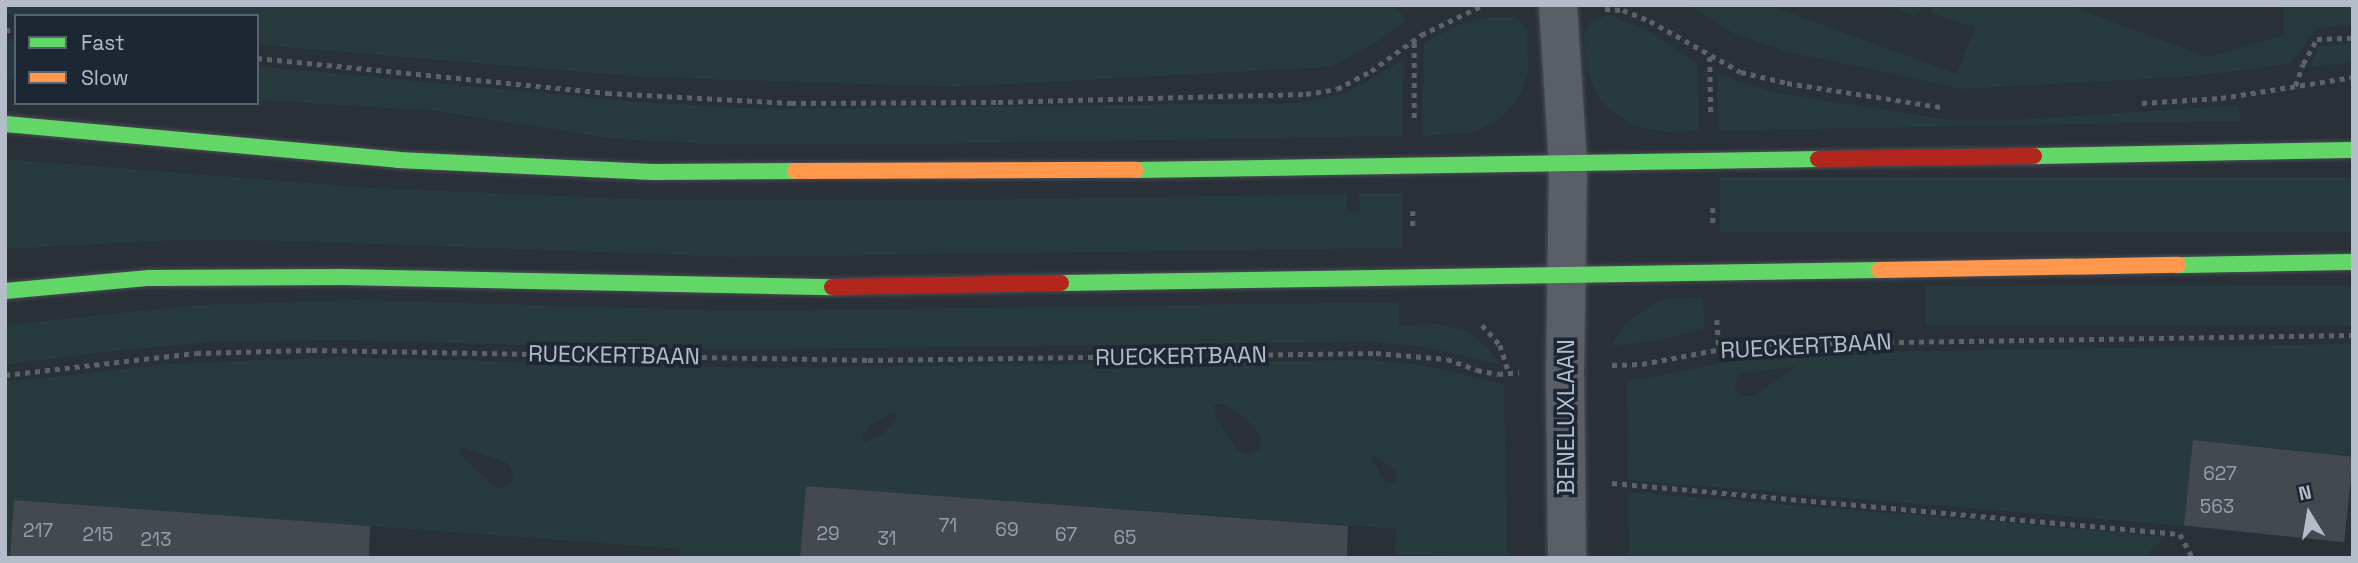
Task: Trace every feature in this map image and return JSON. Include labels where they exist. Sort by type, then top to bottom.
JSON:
[{"type":"main road","points":[[5,124],[398,160],[653,172],[1413,167],[2353,150]]},
{"type":"main road","points":[[5,291],[149,278],[356,278],[816,287],[2353,262]]},
{"type":"street","points":[[1558,5],[1568,164]]},
{"type":"street","name":"BENELUXLAAN","points":[[1567,558],[1565,368],[1568,164]]},
{"type":"path","points":[[259,58],[694,99],[791,103],[998,102],[1306,94],[1337,89],[1371,71],[1415,39],[1483,5]]},
{"type":"path","points":[[1558,5],[1623,10],[1650,21],[1741,72],[1787,83],[1952,109]]},
{"type":"path","points":[[2295,86],[2303,64],[2318,39],[2353,38]]},
{"type":"path","points":[[1414,278],[1415,39]]},
{"type":"path","points":[[2139,103],[2221,98],[2353,77]]},
{"type":"path","points":[[1478,322],[1500,345],[1509,372]]},
{"type":"path","name":"RUECKERTBAAN","points":[[5,375],[196,353],[312,349],[868,360],[1376,353],[1414,354],[1447,359],[1477,370],[1509,372],[1642,363],[1737,346],[1769,344],[2353,335]]},
{"type":"path","points":[[1566,479],[2180,534],[2193,558]]},
{"type":"green space","points":[[5,5],[1394,5],[1406,20],[1377,42],[1331,67],[953,87],[643,77],[272,46],[259,44],[259,14],[5,15]]},
{"type":"green space","points":[[1688,5],[1768,5],[1957,74],[1975,28],[1930,12],[1933,5],[2068,5],[2207,57],[2284,35],[2284,5],[2353,5],[2353,25],[2317,28],[2291,63],[2256,69],[2182,77],[1962,89],[1784,51],[1735,34]]},
{"type":"green space","points":[[1891,5],[1925,5],[1915,17]]},
{"type":"green space","points":[[1609,15],[1650,31],[1697,64],[1699,131],[1664,132],[1633,126],[1608,109],[1599,98],[1586,70],[1584,33],[1591,21]]},
{"type":"green space","points":[[1489,17],[1516,17],[1527,29],[1528,72],[1518,99],[1497,121],[1471,133],[1422,136],[1424,43],[1455,26]]},
{"type":"green space","points":[[5,41],[14,41],[14,79],[5,79]]},
{"type":"green space","points":[[2353,44],[2353,62],[2310,68],[2318,46]]},
{"type":"green space","points":[[1404,59],[1402,136],[924,144],[708,144],[614,139],[437,111],[259,100],[259,66],[627,101],[761,109],[1301,103],[1347,93]]},
{"type":"green space","points":[[1717,74],[1774,92],[1949,120],[1999,121],[2239,105],[2240,121],[1719,131]]},
{"type":"green space","points":[[5,159],[374,188],[660,200],[946,200],[1347,194],[1348,213],[1360,212],[1359,193],[1402,193],[1402,248],[735,257],[289,241],[178,240],[5,249]]},
{"type":"green space","points":[[1720,177],[2353,177],[2353,232],[1720,232]]},
{"type":"green space","points":[[1925,286],[2353,286],[2353,325],[1925,325]]},
{"type":"green space","points":[[1703,297],[1704,329],[1657,341],[1610,346],[1628,321],[1654,303],[1669,298]]},
{"type":"green space","points":[[358,300],[743,311],[1399,302],[1399,325],[1439,324],[1465,330],[1486,346],[1500,365],[1426,347],[1372,342],[707,350],[346,340],[210,342],[5,365],[5,325],[196,305]]},
{"type":"green space","points":[[2353,344],[2353,456],[2194,440],[2185,526],[1628,480],[1627,379],[1648,378],[1744,358],[1806,353]],"holes":[[[1797,366],[1754,396],[1743,396],[1735,390],[1735,382],[1740,374]]]},
{"type":"green space","points":[[336,357],[759,368],[1371,360],[1424,365],[1504,384],[1507,558],[1395,554],[1396,529],[806,486],[800,558],[681,558],[681,549],[14,500],[10,558],[5,558],[5,382],[168,364]],"holes":[[[1222,404],[1238,412],[1255,428],[1261,439],[1259,449],[1249,455],[1240,452],[1216,419],[1214,405]],[[893,413],[897,414],[897,419],[880,436],[865,442],[861,437],[871,425]],[[464,448],[507,463],[514,475],[512,482],[503,488],[495,487],[460,454],[460,449]],[[1374,455],[1395,470],[1396,482],[1388,482],[1382,477],[1371,458]]]},
{"type":"green space","points":[[1628,492],[2165,537],[2143,558],[1629,558]]},
{"type":"building","points":[[2193,440],[2353,457],[2344,542],[2184,526]]},
{"type":"building","points":[[806,486],[1348,526],[1347,558],[800,558]]},
{"type":"building","points":[[14,500],[370,526],[369,558],[10,558]]},
{"type":"traffic: fast","points":[[5,124],[398,160],[653,172],[795,171]]},
{"type":"traffic: fast","points":[[2034,156],[2353,150]]},
{"type":"traffic: fast","points":[[1136,170],[1818,159]]},
{"type":"traffic: fast","points":[[2178,265],[2353,262]]},
{"type":"traffic: fast","points":[[1061,283],[1879,270]]},
{"type":"traffic: fast","points":[[5,291],[149,278],[343,277],[832,287]]},
{"type":"traffic: slow","points":[[795,171],[1136,170]]},
{"type":"traffic: slow","points":[[1879,270],[2178,265]]},
{"type":"traffic: jam","points":[[1818,159],[2034,156]]},
{"type":"traffic: jam","points":[[832,287],[1061,283]]}]
